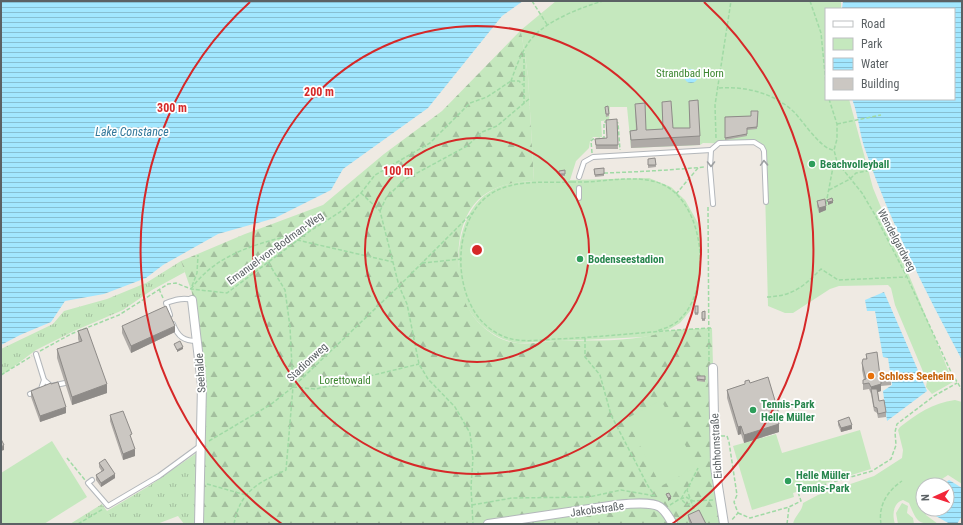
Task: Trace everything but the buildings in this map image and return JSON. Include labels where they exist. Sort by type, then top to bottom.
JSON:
[{"type":"street","name":"Seehalde","points":[[192,300],[202,385],[199,524]]},
{"type":"street","name":"Eichhornstraße","points":[[711,368],[715,467],[724,524]]},
{"type":"street","name":"Jakobstraße","points":[[488,524],[616,505],[648,504],[657,505],[664,510]]},
{"type":"street","points":[[664,510],[673,524]]},
{"type":"lane","points":[[713,204],[710,168],[711,150],[716,144],[754,142],[762,147],[764,151],[766,202]]},
{"type":"lane","points":[[579,177],[584,162],[593,157],[711,150]]},
{"type":"lane","points":[[579,188],[580,198]]},
{"type":"lane","points":[[192,300],[180,299],[166,303],[179,336],[184,340],[198,341]]},
{"type":"lane","points":[[36,354],[44,380],[50,386],[65,383]]},
{"type":"lane","points":[[30,394],[41,389],[44,380]]},
{"type":"lane","points":[[92,480],[88,483],[108,506],[159,476],[200,446]]},
{"type":"path","points":[[532,1],[548,26]]},
{"type":"path","points":[[586,1],[587,6]]},
{"type":"path","points":[[523,85],[519,81],[511,81],[524,51],[533,36],[548,26],[587,6],[603,1]]},
{"type":"path","points":[[716,144],[715,105],[719,88],[731,1]]},
{"type":"path","points":[[810,1],[821,33],[825,67]]},
{"type":"path","points":[[524,51],[524,103]]},
{"type":"path","name":"Emanuel-von-Bodman-Weg","points":[[1,375],[71,334],[119,315],[159,289],[176,283],[191,289],[227,293],[267,261],[340,212],[361,194],[374,175],[430,143],[470,103],[487,97],[511,81]]},
{"type":"path","points":[[719,88],[749,90],[777,99],[794,111],[823,144],[834,150]]},
{"type":"path","points":[[380,211],[386,198],[404,180],[467,146],[482,132],[497,126],[529,99]]},
{"type":"path","name":"Wendelgardweg","points":[[828,100],[837,124],[837,139],[834,150],[837,162],[876,215],[887,241],[907,277],[957,383],[962,390]]},
{"type":"path","points":[[837,124],[881,115]]},
{"type":"path","points":[[593,157],[591,141],[593,139],[604,138],[604,122],[618,121],[620,155]]},
{"type":"path","points":[[825,204],[833,167],[837,162]]},
{"type":"path","points":[[829,190],[850,179],[856,173],[889,166]]},
{"type":"path","points":[[604,173],[668,171],[682,168],[710,168]]},
{"type":"path","points":[[652,333],[668,328],[681,319],[689,308],[696,290],[699,270],[698,235],[694,221],[676,194],[698,168]]},
{"type":"path","name":"Stadionweg","points":[[200,446],[270,405],[293,387],[399,286],[473,212],[484,199],[506,186],[636,179],[664,185],[676,194]]},
{"type":"path","points":[[361,194],[380,211],[399,286],[407,304],[419,364],[428,379],[455,406],[470,433],[473,458],[473,524]]},
{"type":"path","points":[[708,202],[709,328],[711,368]]},
{"type":"path","points":[[473,212],[466,227],[462,245],[465,286],[469,303],[479,318],[489,328],[505,337],[518,340],[585,338],[712,328]]},
{"type":"path","points":[[191,289],[200,276],[220,260],[276,240],[310,231]]},
{"type":"path","points":[[297,240],[393,262]]},
{"type":"path","points":[[191,289],[197,273],[198,255]]},
{"type":"path","points":[[421,263],[462,259]]},
{"type":"path","points":[[234,524],[239,505],[246,495],[259,482],[286,470],[293,387],[290,327],[285,290],[267,261]]},
{"type":"path","points":[[767,297],[779,296],[803,287],[821,269],[838,280],[907,277]]},
{"type":"path","points":[[159,289],[166,303]]},
{"type":"path","points":[[472,506],[512,498],[545,496],[589,497],[621,490],[655,496],[648,486],[611,415],[600,375],[585,357],[585,338]]},
{"type":"path","points":[[293,387],[316,389],[419,364]]},
{"type":"path","points":[[723,436],[727,436],[729,442],[737,495],[734,502],[738,513],[750,518],[789,507],[801,501],[798,492],[872,471],[891,459],[896,445],[894,432],[897,424],[929,399],[957,383]]},
{"type":"path","points":[[67,458],[88,483]]},
{"type":"path","points":[[664,510],[681,499],[698,468]]},
{"type":"path","points":[[881,524],[881,512],[885,498],[889,491],[902,481]]},
{"type":"path","points":[[200,482],[246,495]]},
{"type":"path","points":[[687,490],[694,508]]},
{"type":"path","points":[[681,499],[689,498],[693,501],[715,499],[716,506]]},
{"type":"path","points":[[681,499],[687,505],[691,502]]},
{"type":"path","points":[[78,524],[108,506]]},
{"type":"path","points":[[787,524],[789,507]]},
{"type":"path","points":[[728,524],[738,513]]},
{"type":"green space","name":"Strandbad Horn","points":[[556,1],[841,1],[841,8],[825,8],[825,100],[849,100],[873,188],[953,382],[932,394],[926,387],[927,381],[895,305],[891,288],[888,285],[839,286],[830,289],[793,313],[785,313],[768,306],[764,151],[759,144],[703,143],[700,145],[631,148],[627,107],[610,107],[609,120],[601,121],[602,137],[593,137],[590,141],[589,148],[576,161],[570,180],[649,178],[671,187],[685,200],[698,223],[700,237],[701,266],[697,296],[690,311],[680,323],[668,330],[643,337],[518,343],[503,339],[490,332],[473,316],[463,297],[458,264],[459,247],[469,216],[477,203],[488,193],[504,185],[534,181],[528,76],[521,30]]},
{"type":"green space","name":"Lorettowald","points":[[521,30],[528,76],[534,181],[511,183],[497,188],[478,200],[470,211],[460,237],[458,252],[461,282],[469,309],[480,324],[490,333],[502,339],[519,343],[622,340],[666,331],[712,328],[716,479],[722,524],[199,524],[198,341],[192,293],[181,261],[245,234],[323,205],[384,154],[442,111]]},
{"type":"green space","points":[[181,261],[185,272],[152,290],[123,310],[74,331],[36,350],[1,376],[1,349],[53,324],[64,311],[107,299],[146,283]]},
{"type":"green space","points":[[661,400],[697,467],[661,486],[626,419]]},
{"type":"green space","points":[[955,400],[962,402],[962,484],[955,480],[955,477],[948,475],[945,477],[915,477],[915,516],[909,503],[903,500],[897,504],[894,510],[895,524],[793,524],[803,503],[818,495],[874,476],[902,458],[903,450],[898,430],[900,427],[932,406]]},
{"type":"green space","name":"Helle Müller Tennis-Park","points":[[860,430],[871,469],[793,493],[794,497],[752,510],[733,446],[776,434],[782,453]]},
{"type":"green space","points":[[52,441],[87,497],[44,524],[1,524],[1,473]]},
{"type":"green space","points":[[198,452],[196,524],[184,524],[178,516],[157,524],[70,524],[102,504],[107,511],[149,486]]},
{"type":"green space","points":[[902,503],[908,506],[907,513],[913,518],[914,524],[898,524],[896,513]]},
{"type":"green space","points":[[929,517],[938,524],[922,522],[916,518]]},
{"type":"water","name":"Lake Constance","points":[[1,1],[523,1],[502,16],[428,108],[343,169],[331,190],[275,218],[218,234],[163,265],[146,278],[104,294],[65,301],[51,322],[1,345]]},
{"type":"water","points":[[843,1],[962,1],[962,360],[922,284],[886,205],[862,139],[852,100],[955,100],[955,8],[842,8]]},
{"type":"water","points":[[691,69],[696,71],[698,76],[696,81],[691,83],[686,81],[684,76],[686,71]]},
{"type":"water","points":[[884,292],[927,391],[887,421],[883,391],[892,385],[888,358],[883,357],[875,311],[867,311],[865,300]]},
{"type":"water","points":[[955,484],[962,488],[962,516],[957,524],[950,524],[938,517],[955,517]]},
{"type":"place","name":"Beachvolleyball","points":[[812,164]]},
{"type":"place","name":"Bodenseestadion","points":[[580,259]]},
{"type":"place","name":"Schloss Seeheim","points":[[871,376]]},
{"type":"place","name":"Tennis-Park Helle Müller","points":[[753,410]]},
{"type":"place","name":"Helle Müller Tennis-Park","points":[[788,481]]}]
